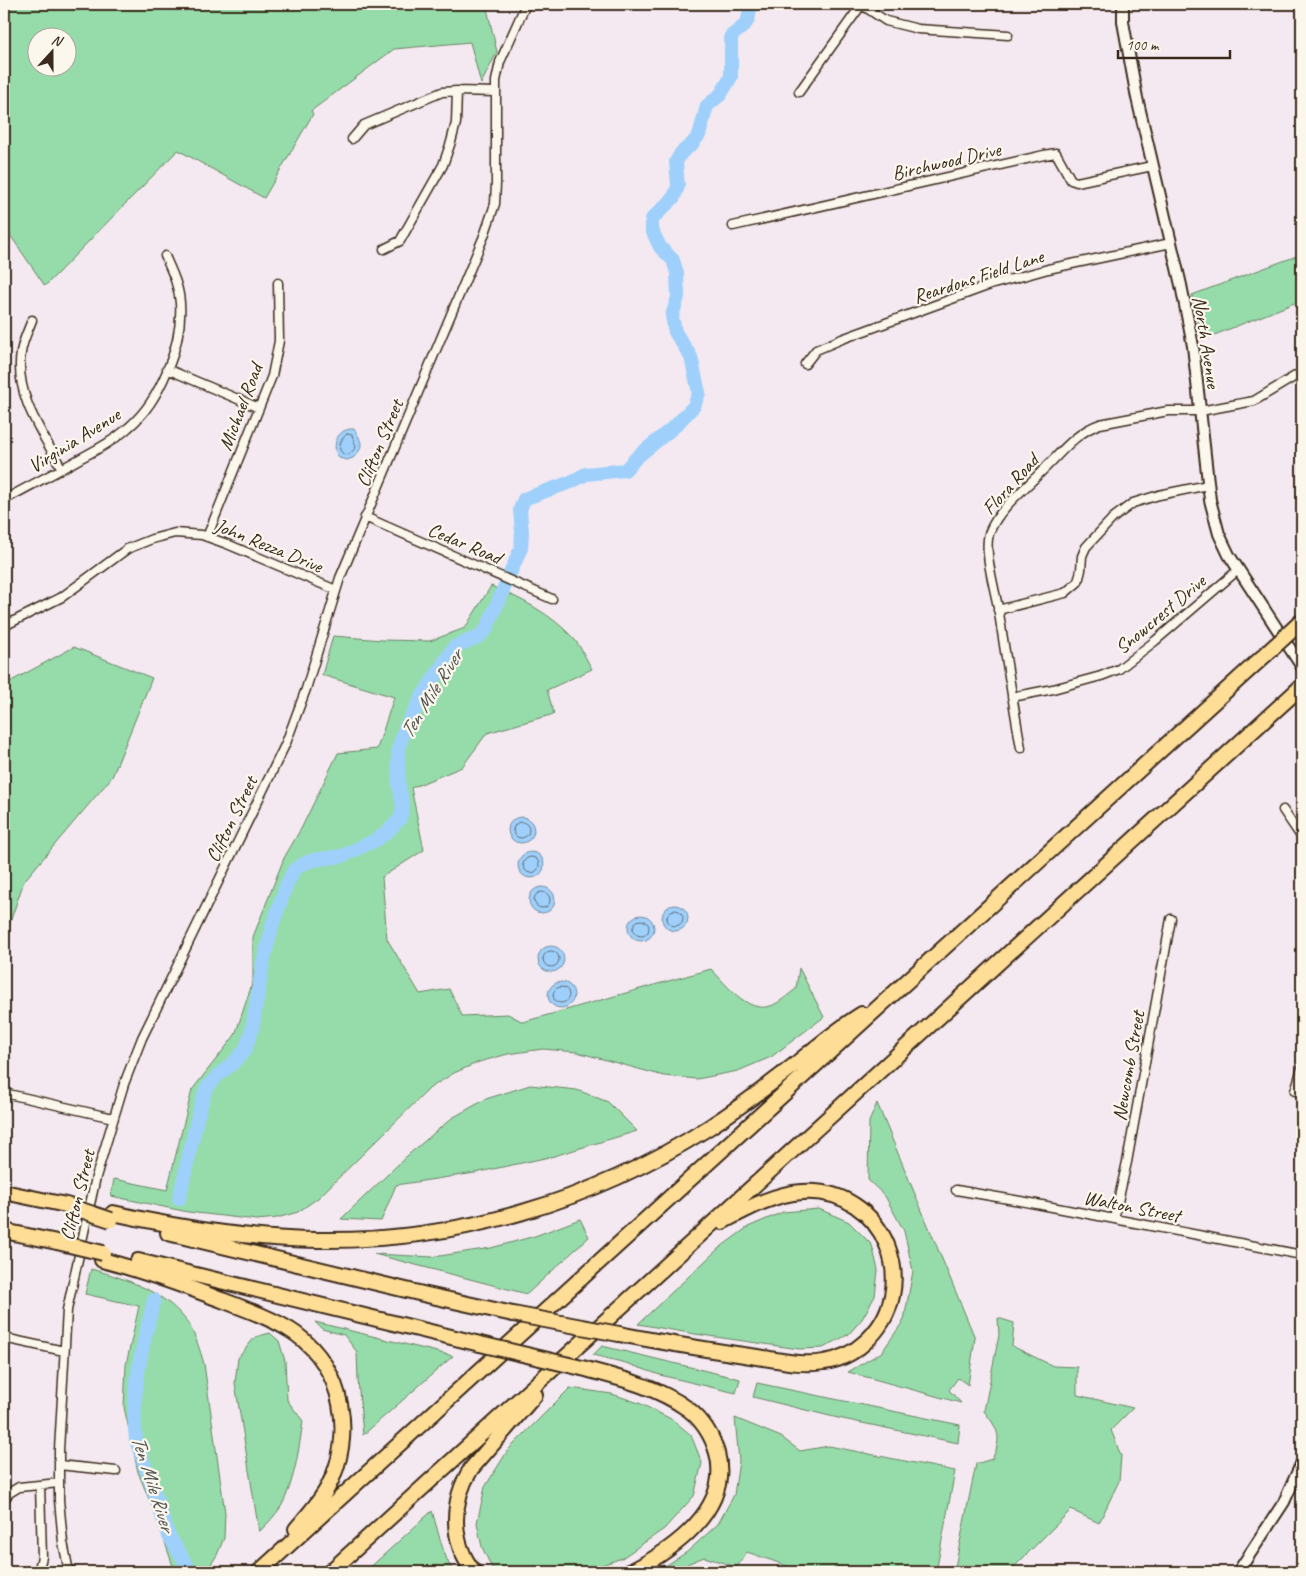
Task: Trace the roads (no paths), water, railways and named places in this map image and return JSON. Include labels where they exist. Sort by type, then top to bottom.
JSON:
[{"type":"highway","points":[[264,1568],[1302,621]]},
{"type":"highway","points":[[330,1572],[1297,690]]},
{"type":"highway","points":[[112,1216],[236,1235],[318,1240],[373,1239],[427,1233],[508,1217],[594,1188],[636,1169],[684,1143],[744,1103],[844,1025],[892,995]]},
{"type":"highway","points":[[4,1192],[112,1216],[418,1293],[513,1314],[619,1334],[797,1363],[833,1360],[860,1346],[881,1324],[890,1306],[894,1276],[893,1260],[884,1236],[872,1220],[857,1207],[840,1198],[812,1192],[783,1195],[751,1207],[703,1232]]},
{"type":"highway","points":[[4,1231],[102,1257],[582,1368],[645,1386],[663,1394],[696,1417],[712,1438],[718,1458],[718,1484],[705,1514],[690,1530],[657,1556],[630,1572]]},
{"type":"highway","points":[[4,1238],[56,1246]]},
{"type":"highway","points":[[102,1257],[278,1323],[305,1342],[326,1367],[335,1387],[341,1408],[343,1429],[340,1455],[333,1477],[324,1493],[264,1568]]},
{"type":"highway","points":[[474,1572],[462,1552],[456,1529],[456,1504],[463,1482],[476,1463],[531,1401],[557,1365]]},
{"type":"main road","name":"North Avenue","points":[[1123,4],[1123,22],[1127,51],[1193,346],[1210,500],[1219,534],[1238,570],[1302,667]]},
{"type":"main road","points":[[1238,1572],[1284,1502],[1302,1462]]},
{"type":"street","name":"Clifton Street","points":[[69,1572],[63,1542],[59,1500],[67,1310],[96,1177],[113,1118],[142,1038],[286,743],[306,689],[336,590],[481,244],[495,204],[497,158],[495,92],[500,62],[526,4]]},
{"type":"street","points":[[799,92],[862,4],[886,22],[918,29],[1008,35]]},
{"type":"street","points":[[384,249],[400,241],[443,165],[456,123],[457,91]]},
{"type":"street","points":[[352,139],[364,125],[442,92],[495,92]]},
{"type":"street","name":"Birchwood Drive","points":[[732,226],[1056,153],[1071,180],[1077,182],[1152,166]]},
{"type":"street","name":"Reardons Field Lane","points":[[805,364],[816,350],[990,285],[1048,269],[1171,243]]},
{"type":"street","name":"Virginia Avenue","points":[[4,500],[112,440],[131,426],[148,406],[167,369],[178,335],[180,321],[180,302],[176,282],[165,256]]},
{"type":"street","name":"Michael Road","points":[[207,536],[272,376],[279,341],[278,283]]},
{"type":"street","points":[[32,320],[20,354],[23,392],[29,408],[62,469]]},
{"type":"street","points":[[167,369],[259,408]]},
{"type":"street","name":"Flora Road","points":[[1021,748],[988,560],[989,533],[996,520],[1011,502],[1065,448],[1090,427],[1168,411],[1200,411],[1254,401],[1302,372]]},
{"type":"street","points":[[998,610],[1065,593],[1078,582],[1082,556],[1086,547],[1113,518],[1133,503],[1159,495],[1208,485]]},
{"type":"street","name":"Cedar Road","points":[[365,517],[552,599]]},
{"type":"street","name":"John Rezza Drive","points":[[4,626],[62,597],[127,549],[152,539],[175,534],[207,536],[336,590]]},
{"type":"street","name":"Snowcrest Drive","points":[[1012,697],[1053,689],[1119,669],[1238,570]]},
{"type":"street","points":[[1282,810],[1302,838]]},
{"type":"street","name":"Newcomb Street","points":[[1114,1219],[1129,1154],[1171,919]]},
{"type":"street","points":[[1295,1091],[1302,1068]]},
{"type":"street","points":[[4,1094],[113,1118]]},
{"type":"street","name":"Walton Street","points":[[956,1190],[1302,1255]]},
{"type":"street","points":[[4,1338],[64,1351]]},
{"type":"street","points":[[59,1465],[116,1471]]},
{"type":"street","points":[[4,1500],[9,1493],[19,1487],[59,1483]]},
{"type":"street","points":[[38,1572],[42,1557],[40,1485]]},
{"type":"water","points":[[354,429],[361,441],[361,448],[353,458],[347,460],[339,458],[335,445],[338,436],[345,430]]},
{"type":"water","points":[[521,817],[530,821],[534,830],[530,839],[521,843],[512,839],[508,830],[512,821]]},
{"type":"water","points":[[531,852],[540,856],[544,865],[540,874],[531,878],[522,874],[518,865],[522,856]]},
{"type":"water","points":[[542,887],[551,891],[555,900],[551,909],[542,913],[533,909],[529,900],[533,891]]},
{"type":"water","points":[[675,905],[684,909],[688,918],[684,927],[675,931],[666,927],[662,918],[666,909]]},
{"type":"water","points":[[641,915],[650,919],[654,928],[650,937],[641,941],[632,937],[628,928],[632,919]]},
{"type":"water","points":[[551,946],[560,950],[564,959],[560,968],[551,972],[542,968],[538,959],[542,950]]},
{"type":"water","points":[[561,982],[570,986],[574,995],[570,1004],[561,1008],[552,1004],[548,995],[552,986]]},
{"type":"waterway","name":"Ten Mile River","points":[[179,1199],[198,1115],[206,1089],[245,1050],[252,1030],[263,963],[273,923],[287,884],[294,870],[303,864],[313,860],[342,856],[376,840],[400,819],[403,806],[399,786],[398,750],[404,730],[423,695],[454,647],[478,637],[486,630],[521,548],[520,510],[524,499],[571,482],[586,474],[625,470],[637,457],[675,426],[694,406],[699,393],[691,357],[675,332],[672,316],[678,297],[677,273],[673,260],[660,247],[652,230],[652,219],[674,197],[678,186],[676,162],[681,153],[699,135],[707,106],[721,94],[731,77],[731,36],[748,20],[750,4]]},
{"type":"waterway","name":"Ten Mile River","points":[[154,1300],[136,1387],[136,1440],[169,1536],[191,1572]]}]
